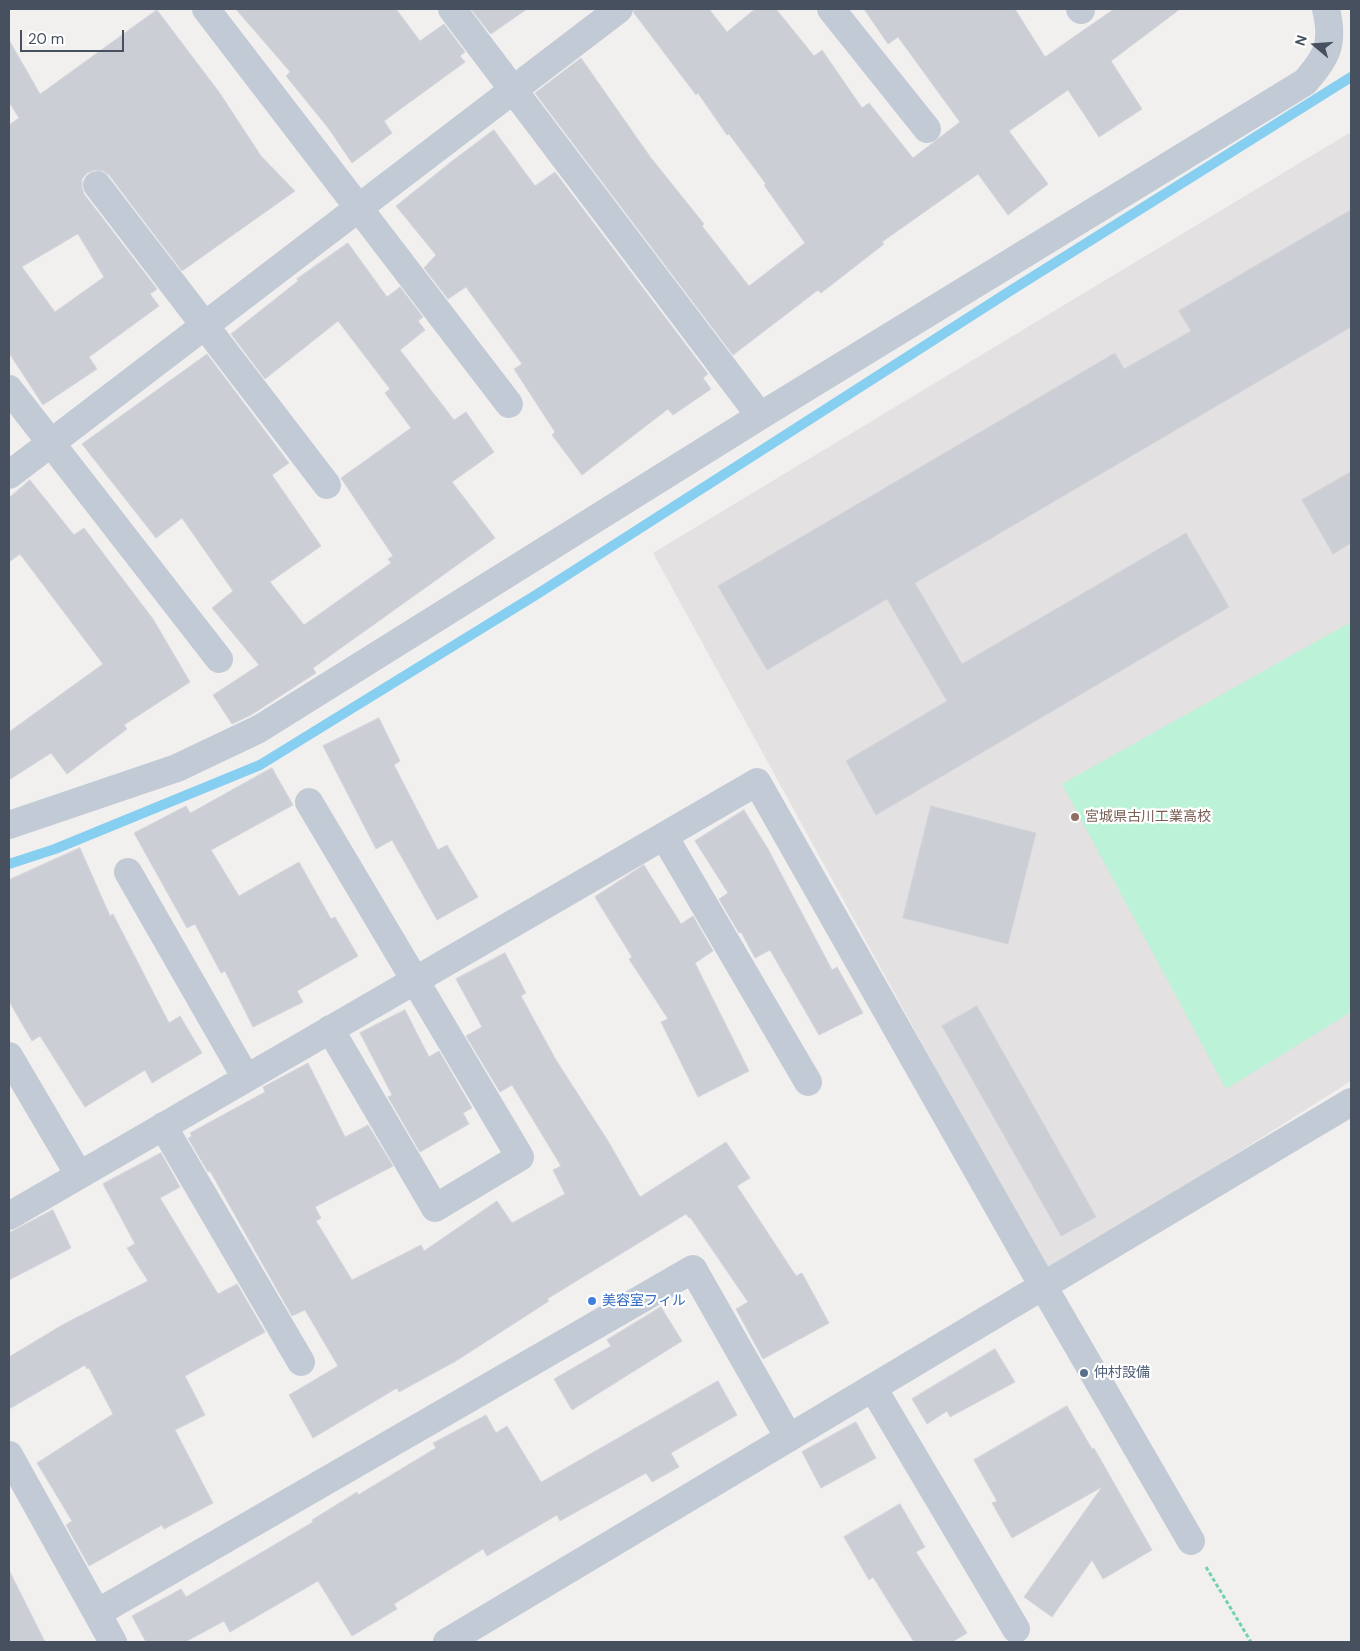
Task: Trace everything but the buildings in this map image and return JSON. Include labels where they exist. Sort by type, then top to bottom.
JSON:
[{"type":"street","points":[[206,9],[509,404]]},
{"type":"street","points":[[452,9],[760,416]]},
{"type":"street","points":[[9,475],[618,9]]},
{"type":"street","points":[[831,9],[927,129]]},
{"type":"street","points":[[9,825],[177,768],[259,729],[760,416],[1305,82],[1321,64],[1331,35],[1326,9]]},
{"type":"street","points":[[97,186],[327,485]]},
{"type":"street","points":[[9,389],[219,659]]},
{"type":"street","points":[[9,1216],[757,782],[1043,1286],[1191,1540]]},
{"type":"street","points":[[309,802],[520,1157],[435,1208],[330,1029]]},
{"type":"street","points":[[664,836],[808,1082]]},
{"type":"street","points":[[128,872],[246,1078]]},
{"type":"street","points":[[9,1056],[79,1175]]},
{"type":"street","points":[[447,1642],[1351,1102]]},
{"type":"street","points":[[163,1126],[301,1362]]},
{"type":"street","points":[[96,1613],[693,1269],[789,1438]]},
{"type":"street","points":[[872,1388],[1016,1629]]},
{"type":"street","points":[[9,1454],[113,1642]]},
{"type":"path","points":[[1191,1540],[1251,1642]]},
{"type":"shaded area","name":"宮城県古川工業高校","points":[[1351,132],[1351,1081],[1048,1273],[653,553]]},
{"type":"green space","points":[[1351,622],[1351,1012],[1226,1089],[1062,784]]},
{"type":"waterway","points":[[9,864],[55,849],[260,765],[539,593],[1010,291],[1351,77]]},
{"type":"place","name":"宮城県古川工業高校","points":[[1075,817]]},
{"type":"place","name":"美容室フィル","points":[[592,1301]]},
{"type":"place","name":"仲村設備","points":[[1084,1373]]}]
